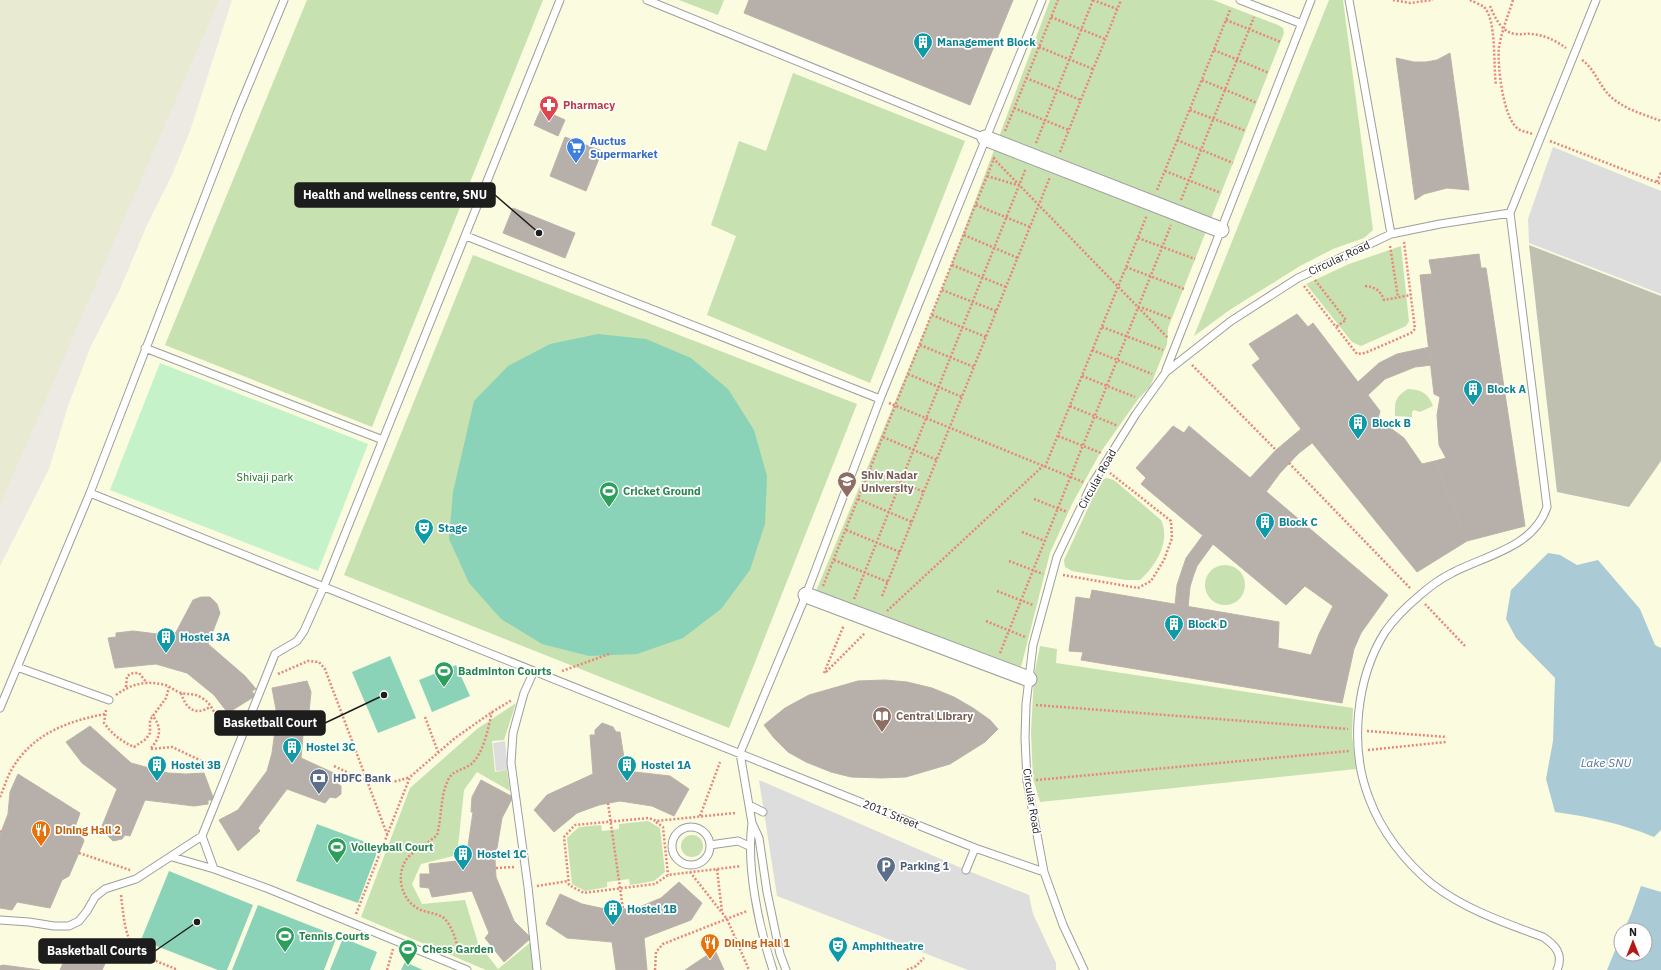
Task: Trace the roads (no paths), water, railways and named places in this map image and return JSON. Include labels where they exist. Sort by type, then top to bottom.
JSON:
[{"type":"street","points":[[983,142],[1000,143],[1221,230]]},
{"type":"street","points":[[812,597],[1029,679]]},
{"type":"lane","points":[[0,708],[90,493],[237,113],[284,0]]},
{"type":"lane","points":[[0,920],[29,922],[54,926],[69,926],[79,921],[88,911],[95,897],[104,889],[120,886],[136,879],[172,857],[202,836],[275,654],[297,641],[304,631],[324,586],[560,0]]},
{"type":"lane","points":[[647,0],[983,142]]},
{"type":"lane","points":[[773,970],[758,908],[750,864],[752,823],[740,753],[812,597],[880,399],[983,142],[1042,0]]},
{"type":"lane","points":[[1240,0],[1302,24]]},
{"type":"lane","points":[[1164,375],[1311,0]]},
{"type":"lane","points":[[1350,0],[1391,234]]},
{"type":"lane","points":[[1557,970],[1559,954],[1554,945],[1543,937],[1464,904],[1433,884],[1411,865],[1380,823],[1368,798],[1359,750],[1357,730],[1360,701],[1372,659],[1386,631],[1418,597],[1434,584],[1452,573],[1494,556],[1519,541],[1535,528],[1543,518],[1547,507],[1510,213],[1596,0]]},
{"type":"lane","name":"Circular Road","points":[[1084,970],[1063,925],[1044,872],[1027,781],[1025,738],[1026,704],[1034,641],[1057,557],[1102,466],[1164,375],[1184,356],[1231,321],[1298,278],[1391,234],[1447,222],[1510,213]]},
{"type":"lane","points":[[466,236],[880,399]]},
{"type":"lane","points":[[145,348],[383,440]]},
{"type":"lane","name":"2011 Street","points":[[90,493],[975,848],[1044,872]]},
{"type":"lane","points":[[17,667],[109,700]]},
{"type":"lane","points":[[534,671],[524,693],[513,733],[511,763],[526,866],[537,970]]},
{"type":"lane","points":[[749,806],[763,812]]},
{"type":"lane","points":[[752,823],[759,838],[767,892],[780,954],[786,970]]},
{"type":"lane","points":[[690,826],[702,830],[710,840],[710,845],[710,852],[707,858],[696,865],[690,865],[678,860],[672,849],[672,843],[678,831],[690,826]]},
{"type":"lane","points":[[202,836],[214,869]]},
{"type":"lane","points":[[710,845],[738,842],[750,846]]},
{"type":"lane","points":[[966,870],[975,848]]},
{"type":"lane","points":[[172,857],[214,869],[268,889],[464,969]]},
{"type":"water","name":"Lake SNU","points":[[1548,553],[1560,555],[1577,565],[1598,560],[1640,609],[1655,645],[1661,648],[1661,830],[1654,837],[1605,821],[1555,812],[1546,779],[1553,741],[1555,678],[1516,638],[1506,619],[1511,590]]},
{"type":"water","points":[[1641,886],[1661,892],[1661,970],[1607,970],[1613,955],[1613,962],[1653,962],[1653,922],[1628,922]]},
{"type":"place","name":"Management Block","points":[[923,59]]},
{"type":"place","name":"Pharmacy","points":[[549,122]]},
{"type":"place","name":"Auctus Supermarket","points":[[576,164]]},
{"type":"place","name":"Health and wellness centre, SNU","points":[[539,233]]},
{"type":"place","name":"Block A","points":[[1473,406]]},
{"type":"place","name":"Block B","points":[[1358,440]]},
{"type":"place","name":"Shiv Nadar University","points":[[847,498]]},
{"type":"place","name":"Cricket Ground","points":[[609,508]]},
{"type":"place","name":"Block C","points":[[1265,539]]},
{"type":"place","name":"Stage","points":[[424,545]]},
{"type":"place","name":"Block D","points":[[1174,641]]},
{"type":"place","name":"Hostel 3A","points":[[166,654]]},
{"type":"place","name":"Badminton Courts","points":[[444,688]]},
{"type":"place","name":"Basketball Court","points":[[384,695]]},
{"type":"place","name":"Central Library","points":[[882,733]]},
{"type":"place","name":"Hostel 3C","points":[[292,764]]},
{"type":"place","name":"Hostel 3B","points":[[157,782]]},
{"type":"place","name":"Hostel 1A","points":[[627,782]]},
{"type":"place","name":"HDFC Bank","points":[[319,795]]},
{"type":"place","name":"Dining Hall 2","points":[[41,847]]},
{"type":"place","name":"Volleyball Court","points":[[337,864]]},
{"type":"place","name":"Hostel 1C","points":[[463,871]]},
{"type":"place","name":"Parking 1","points":[[886,883]]},
{"type":"place","name":"Basketball Courts","points":[[197,922]]},
{"type":"place","name":"Hostel 1B","points":[[613,926]]},
{"type":"place","name":"Tennis Courts","points":[[285,953]]},
{"type":"place","name":"Dining Hall 1","points":[[710,960]]},
{"type":"place","name":"Amphitheatre","points":[[838,963]]},
{"type":"place","name":"Chess Garden","points":[[408,966]]},
{"type":"park label","name":"Shivaji park","points":[[265,477]]}]
